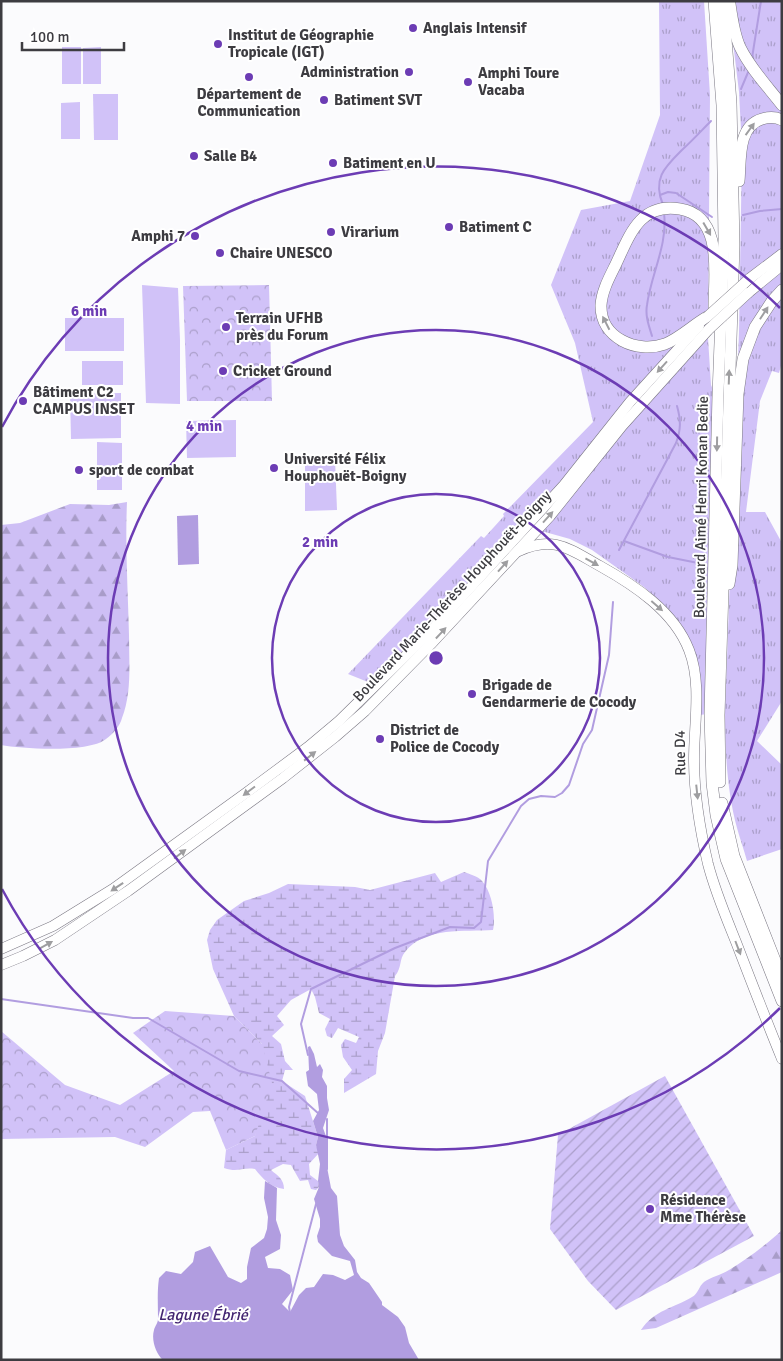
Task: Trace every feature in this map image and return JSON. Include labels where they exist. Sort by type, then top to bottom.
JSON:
[{"type":"highway","name":"Boulevard Aimé Henri Konan Bedie","points":[[714,1],[726,104],[734,245],[718,742],[720,782],[724,814],[734,856],[782,978]]},
{"type":"highway","name":"Boulevard Aimé Henri Konan Bedie","points":[[724,1],[729,84],[723,126],[724,239],[710,714],[712,783],[716,815],[726,859],[782,1001]]},
{"type":"highway","points":[[730,1],[738,40],[748,61],[782,105]]},
{"type":"highway","points":[[734,245],[741,148],[744,136],[754,122],[760,119],[773,117],[782,120]]},
{"type":"highway","points":[[708,323],[664,344],[642,348],[622,341],[607,326],[602,317],[604,289],[631,232],[644,216],[664,209],[678,208],[687,210],[699,217],[713,240],[715,255],[714,382],[718,395]]},
{"type":"highway","points":[[722,653],[732,564],[740,376],[743,359],[755,327],[772,301],[782,290]]},
{"type":"main road","name":"Boulevard Marie-Thérèse Houphouët-Boigny","points":[[1,949],[31,937],[87,906],[140,872],[339,721],[422,640],[564,485],[630,402],[749,279],[782,254]]},
{"type":"main road","name":"Boulevard Marie-Thérèse Houphouët-Boigny","points":[[1,965],[55,940],[128,891],[259,796],[335,737],[395,682],[550,516],[708,323],[748,294],[782,265]]},
{"type":"main road","name":"Rue D4","points":[[514,553],[539,544],[550,543],[560,545],[609,571],[644,595],[665,613],[682,635],[694,666],[696,782],[708,864],[719,899],[782,1059]]},
{"type":"green space","points":[[659,1],[704,1],[710,95],[708,338],[711,385],[714,392],[707,714],[700,715],[699,670],[663,604],[644,587],[592,550],[570,539],[545,532],[532,534],[516,542],[378,686],[348,674],[481,536],[484,538],[504,516],[503,514],[593,422],[575,343],[551,285],[581,210],[630,201],[660,115]]},
{"type":"green space","points":[[728,1],[782,1],[782,362],[779,373],[772,371],[760,401],[746,512],[765,512],[782,543],[782,701],[757,741],[782,765],[782,849],[747,861],[731,800],[727,771],[725,727],[739,332],[742,149],[739,92]]},
{"type":"green space","points":[[62,47],[81,47],[81,84],[62,84]]},
{"type":"green space","points":[[101,47],[101,84],[83,84],[83,48]]},
{"type":"green space","points":[[93,94],[118,94],[118,140],[94,140]]},
{"type":"green space","points":[[80,102],[80,139],[61,139],[61,103]]},
{"type":"green space","points":[[142,285],[178,288],[180,404],[146,403]]},
{"type":"green space","points":[[269,285],[272,401],[187,401],[183,286]]},
{"type":"green space","points":[[65,318],[124,318],[124,351],[65,351]]},
{"type":"green space","points":[[82,361],[123,361],[123,385],[82,385]]},
{"type":"green space","points":[[121,393],[121,438],[71,439],[70,394]]},
{"type":"green space","points":[[236,420],[236,457],[187,458],[186,421]]},
{"type":"green space","points":[[97,442],[122,443],[122,490],[97,490]]},
{"type":"green space","points":[[335,459],[337,510],[305,511],[305,461]]},
{"type":"green space","points":[[127,502],[126,552],[129,677],[127,698],[120,724],[106,739],[86,746],[39,749],[1,745],[1,525],[20,523],[70,504],[109,505]]},
{"type":"green space","points":[[464,872],[480,879],[488,891],[493,911],[493,930],[434,934],[413,944],[405,952],[395,976],[385,1033],[378,1051],[376,1074],[344,1093],[344,1079],[352,1070],[343,1057],[341,1045],[345,1039],[356,1043],[359,1037],[338,1028],[332,1038],[327,1036],[325,1029],[330,1019],[319,1013],[311,989],[291,1000],[277,1016],[284,1025],[272,1036],[281,1044],[285,1061],[293,1070],[285,1070],[282,1081],[305,1096],[318,1137],[316,1145],[319,1153],[309,1164],[310,1175],[318,1181],[319,1187],[316,1190],[311,1189],[308,1180],[300,1181],[291,1165],[283,1164],[271,1170],[282,1180],[284,1189],[267,1182],[255,1169],[233,1170],[224,1168],[226,1150],[255,1136],[262,1044],[234,1016],[213,969],[207,940],[210,930],[217,920],[244,901],[269,893],[288,884],[355,887],[370,890],[435,873],[441,882]]},
{"type":"green space","points":[[165,1011],[234,1016],[262,1044],[272,1083],[255,1136],[226,1150],[210,1111],[193,1112],[145,1147],[115,1137],[1,1139],[1,1031],[65,1085],[120,1105],[174,1071],[133,1033]]},
{"type":"green space","points":[[665,1076],[754,1236],[616,1310],[588,1281],[550,1229],[558,1135]]},
{"type":"green space","points":[[782,1230],[782,1272],[656,1328],[641,1330],[652,1318],[694,1296],[704,1282],[726,1272],[743,1261]]},
{"type":"water","points":[[198,515],[199,564],[178,565],[177,516]]},
{"type":"water","name":"Lagune Ébrié","points":[[310,1046],[317,1067],[320,1064],[323,1070],[322,1077],[327,1086],[329,1110],[323,1128],[327,1139],[327,1167],[331,1188],[337,1196],[340,1235],[344,1246],[355,1260],[357,1272],[361,1278],[369,1283],[382,1302],[382,1305],[398,1317],[405,1327],[409,1343],[419,1360],[163,1360],[156,1351],[153,1338],[158,1320],[159,1278],[166,1271],[181,1274],[193,1262],[195,1252],[210,1246],[228,1277],[241,1283],[247,1279],[247,1267],[251,1248],[264,1238],[267,1229],[268,1217],[264,1198],[265,1181],[277,1188],[276,1220],[281,1235],[280,1249],[265,1257],[268,1268],[280,1269],[290,1275],[293,1290],[282,1304],[290,1312],[299,1295],[306,1288],[314,1287],[323,1274],[333,1275],[345,1280],[354,1275],[350,1261],[332,1256],[318,1242],[317,1236],[320,1219],[314,1199],[319,1187],[320,1164],[316,1145],[318,1137],[313,1121],[319,1110],[317,1094],[308,1086],[306,1072],[309,1070],[308,1047]]},
{"type":"waterway","points":[[752,58],[761,1]]},
{"type":"waterway","points":[[741,89],[749,70]]},
{"type":"waterway","points":[[663,205],[659,187],[662,174],[671,162],[711,121]]},
{"type":"waterway","points":[[660,195],[668,192],[676,193],[712,217]]},
{"type":"waterway","points":[[743,215],[782,209]]},
{"type":"waterway","points":[[652,336],[647,309],[649,293],[664,237],[664,213]]},
{"type":"waterway","points":[[619,550],[676,443],[680,425],[677,406]]},
{"type":"waterway","points":[[624,541],[668,557],[703,564]]},
{"type":"waterway","points":[[308,1055],[301,1024],[311,989],[395,948],[450,927],[474,928],[481,922],[488,861],[521,806],[529,799],[541,796],[555,797],[562,793],[569,785],[583,744],[592,730],[609,655],[613,602]]},
{"type":"waterway","points":[[1,999],[133,1018],[148,1018],[239,1071],[282,1081],[319,1114]]},
{"type":"waterway","points":[[327,1119],[327,1169]]},
{"type":"waterway","points":[[290,1313],[289,1307],[316,1204]]},
{"type":"place","name":"Anglais Intensif","points":[[413,28]]},
{"type":"place","name":"Institut de Géographie Tropicale (IGT)","points":[[218,44]]},
{"type":"place","name":"Administration","points":[[409,72]]},
{"type":"place","name":"Département de Communication","points":[[249,77]]},
{"type":"place","name":"Amphi Toure Vacaba","points":[[468,82]]},
{"type":"place","name":"Batiment SVT","points":[[324,100]]},
{"type":"place","name":"Salle B4","points":[[194,156]]},
{"type":"place","name":"Batiment en U","points":[[333,163]]},
{"type":"place","name":"Batiment C","points":[[449,227]]},
{"type":"place","name":"Virarium","points":[[331,232]]},
{"type":"place","name":"Amphi 7","points":[[195,236]]},
{"type":"place","name":"Chaire UNESCO","points":[[220,253]]},
{"type":"place","name":"Terrain UFHB près du Forum","points":[[226,327]]},
{"type":"place","name":"Cricket Ground","points":[[223,371]]},
{"type":"place","name":"Bâtiment C2 CAMPUS INSET","points":[[23,401]]},
{"type":"place","name":"Université Félix Houphouët-Boigny","points":[[274,468]]},
{"type":"place","name":"sport de combat","points":[[79,470]]},
{"type":"place","name":"Brigade de Gendarmerie de Cocody","points":[[472,694]]},
{"type":"place","name":"District de Police de Cocody","points":[[380,739]]},
{"type":"place","name":"Résidence Mme Thérèse","points":[[650,1209]]}]
